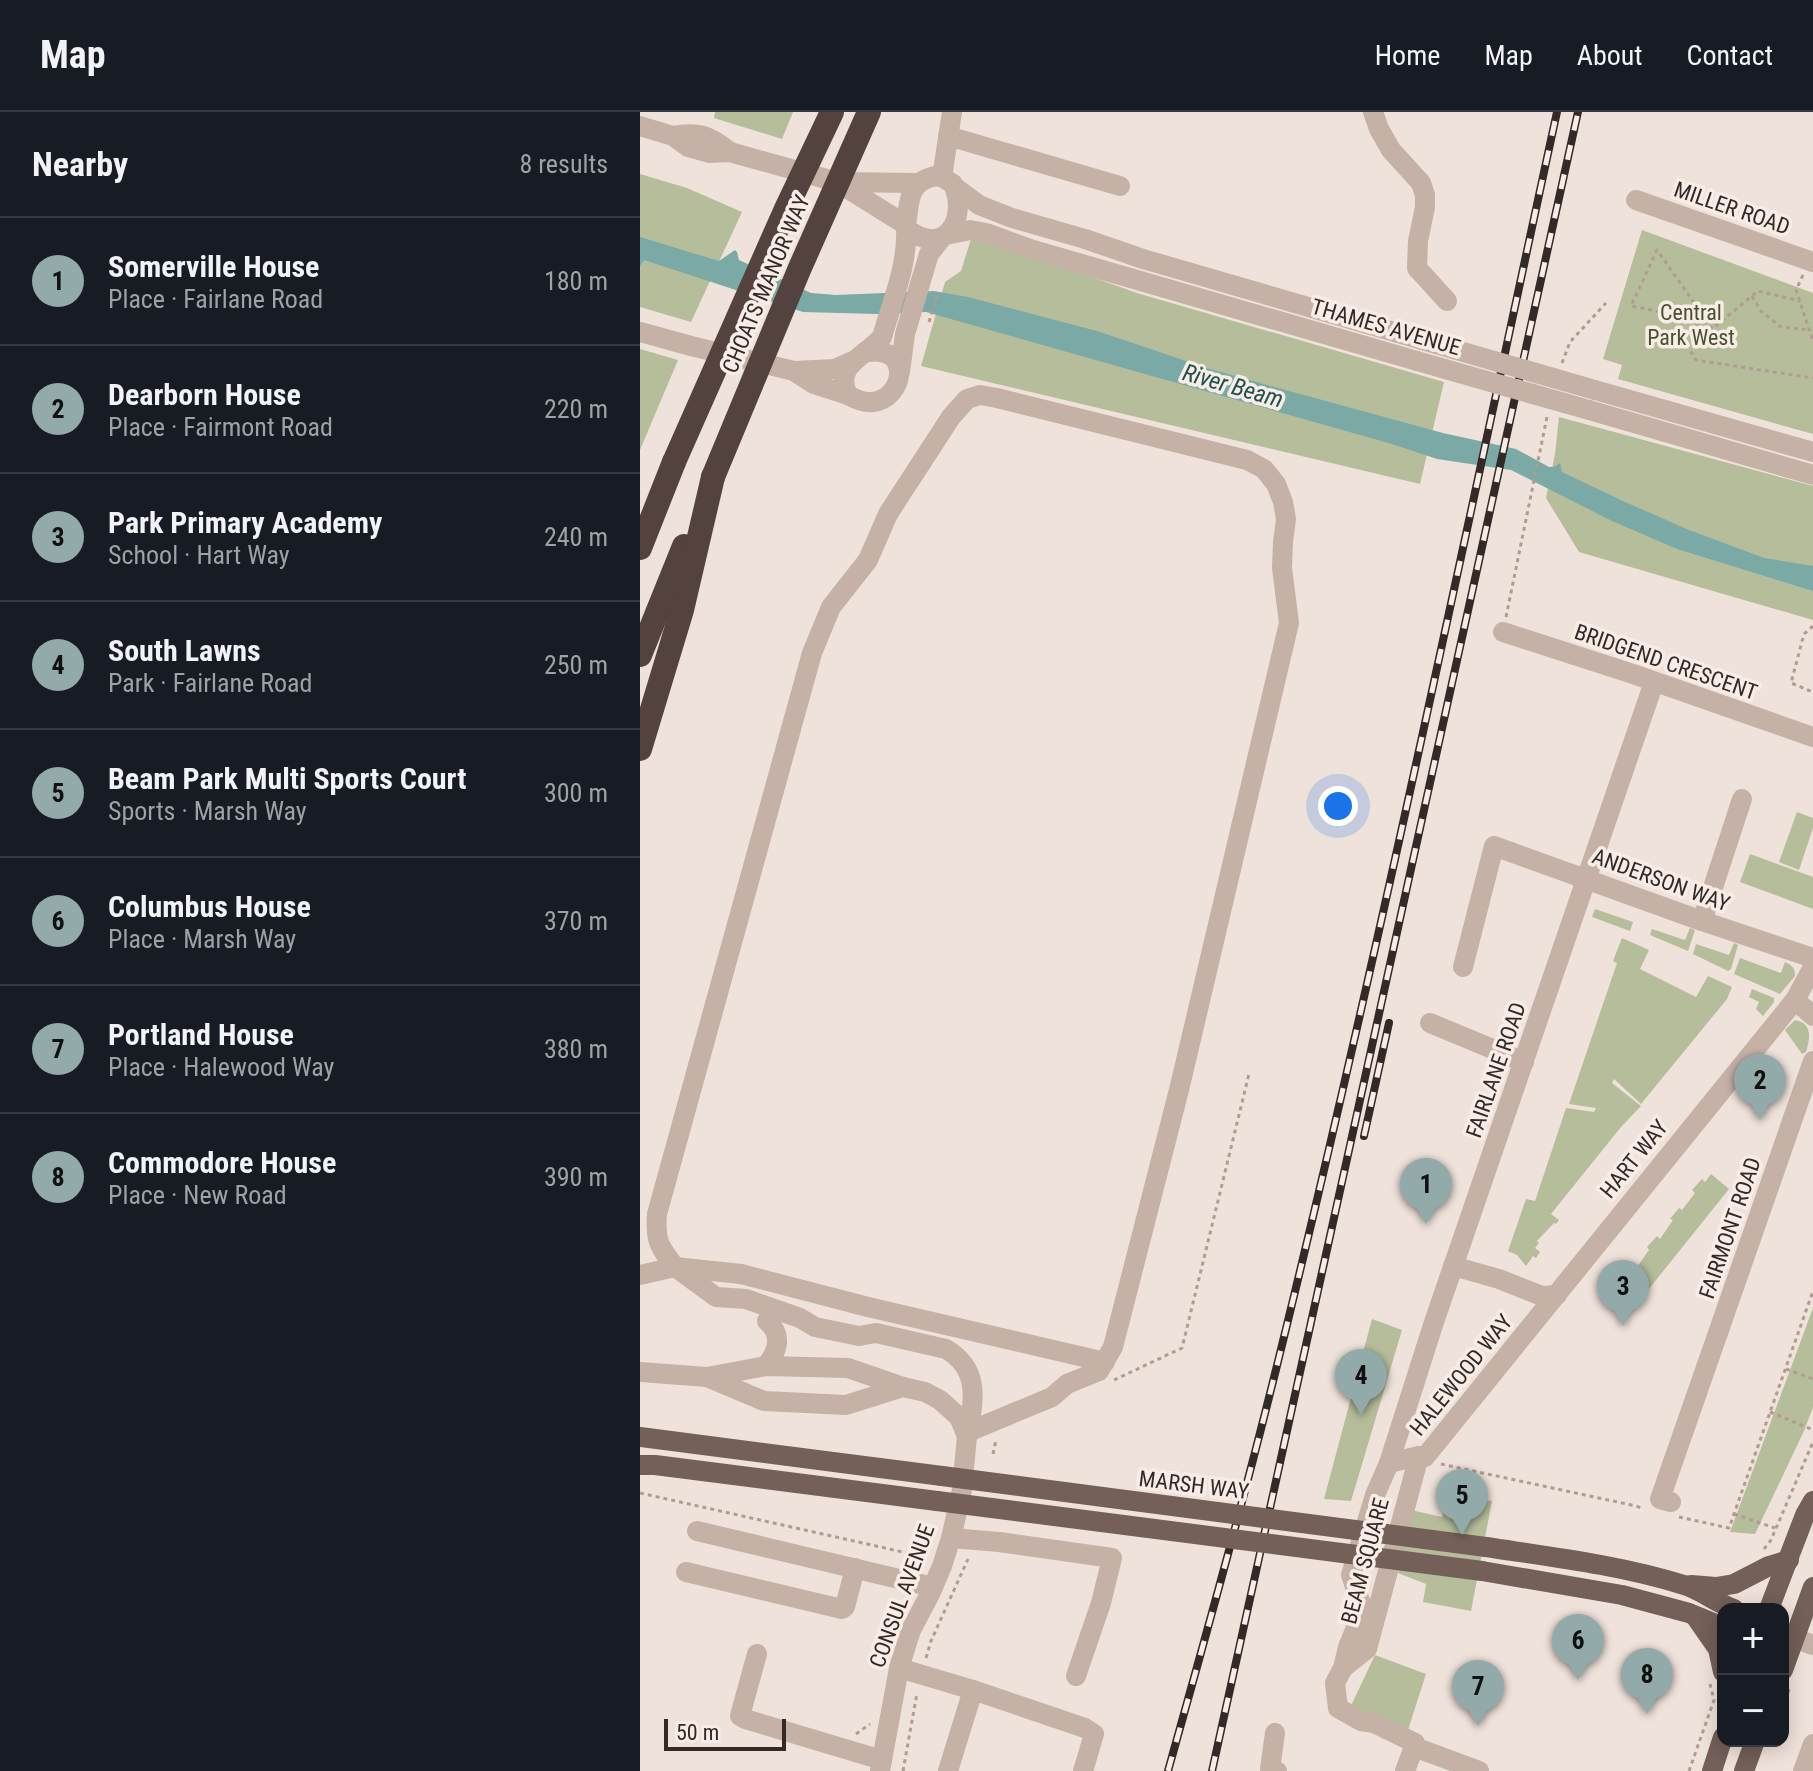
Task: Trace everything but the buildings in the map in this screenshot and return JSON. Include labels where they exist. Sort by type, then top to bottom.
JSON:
[{"type":"highway","name":"CHOATS MANOR WAY","points":[[674,462],[832,112]]},
{"type":"highway","name":"CHOATS MANOR WAY","points":[[713,477],[869,112]]},
{"type":"highway","points":[[640,522],[674,462]]},
{"type":"highway","points":[[640,548],[674,462]]},
{"type":"highway","points":[[640,655],[713,477]]},
{"type":"highway","points":[[640,749],[682,610],[713,477]]},
{"type":"main road","name":"MARSH WAY","points":[[640,1437],[1574,1560],[1687,1585],[1718,1603]]},
{"type":"main road","points":[[640,1465],[1482,1571],[1622,1595],[1717,1625]]},
{"type":"main road","points":[[1771,1603],[1813,1501]]},
{"type":"main road","points":[[1687,1585],[1716,1587],[1734,1584],[1769,1566],[1789,1560]]},
{"type":"main road","points":[[1787,1675],[1813,1587]]},
{"type":"main road","points":[[1695,1616],[1718,1649],[1717,1675]]},
{"type":"main road","points":[[1712,1771],[1720,1747]]},
{"type":"main road","points":[[1744,1771],[1753,1747]]},
{"type":"street","points":[[643,112],[640,126],[668,134],[691,132],[702,135],[730,152],[837,182],[916,183],[925,179],[949,182]]},
{"type":"street","points":[[668,134],[669,112]]},
{"type":"street","points":[[794,371],[814,384],[870,402],[879,401],[896,384],[908,326],[929,254],[953,224],[958,207],[949,182],[948,136],[952,112]]},
{"type":"street","points":[[1373,112],[1391,150],[1421,183],[1425,207],[1418,241],[1417,268],[1447,301]]},
{"type":"street","points":[[948,136],[1120,186]]},
{"type":"street","points":[[837,182],[922,238],[943,237]]},
{"type":"street","name":"THAMES AVENUE","points":[[949,182],[995,213],[1422,340],[1813,475]]},
{"type":"street","points":[[848,395],[844,388],[848,367],[882,337],[903,265],[906,226],[916,183]]},
{"type":"street","name":"MILLER ROAD","points":[[1636,200],[1812,258]]},
{"type":"street","points":[[995,213],[1024,234]]},
{"type":"street","name":"THAMES AVENUE","points":[[943,237],[970,230],[986,233],[1030,249],[1417,361],[1813,452]]},
{"type":"street","points":[[986,233],[1024,234],[1084,252],[1111,272]]},
{"type":"street","points":[[1084,252],[1119,250]]},
{"type":"street","points":[[640,332],[794,371],[835,369],[879,350],[896,360],[899,373]]},
{"type":"street","points":[[707,1377],[766,1366],[848,1368],[925,1392],[955,1412],[962,1423],[980,1432],[1001,1407],[1048,1387],[1102,1373],[1113,1347],[1179,1090],[1289,623],[1282,568],[1286,519],[1283,502],[1276,484],[1264,469],[1247,460],[997,398],[980,395],[967,399],[951,417],[888,514],[868,560],[831,607],[812,653],[657,1214],[655,1232],[664,1254],[675,1267],[742,1313],[790,1329],[815,1327]]},
{"type":"street","name":"BRIDGEND CRESCENT","points":[[1503,632],[1813,737]]},
{"type":"street","name":"FAIRLANE ROAD","points":[[1386,1468],[1654,682]]},
{"type":"street","points":[[1702,921],[1742,799]]},
{"type":"street","name":"ANDERSON WAY","points":[[1463,967],[1494,846],[1813,958]]},
{"type":"street","name":"HART WAY","points":[[1557,1295],[1795,1000],[1813,967]]},
{"type":"street","points":[[1795,1000],[1813,1016]]},
{"type":"street","points":[[1430,1023],[1524,1062]]},
{"type":"street","name":"FAIRMONT ROAD","points":[[1664,1507],[1711,1368],[1783,1175],[1813,1061]]},
{"type":"street","points":[[1453,1266],[1542,1296],[1557,1295]]},
{"type":"street","points":[[640,1275],[675,1267],[741,1274],[1102,1373]]},
{"type":"street","name":"HALEWOOD WAY","points":[[1386,1468],[1425,1457],[1557,1295]]},
{"type":"street","points":[[716,1297],[746,1299],[800,1318],[815,1327]]},
{"type":"street","points":[[766,1366],[777,1341],[775,1328],[767,1321]]},
{"type":"street","name":"CONSUL AVENUE","points":[[815,1327],[859,1336],[876,1333],[946,1349],[954,1354],[973,1382],[980,1432],[951,1538],[933,1587],[911,1630],[899,1668],[881,1765]]},
{"type":"street","points":[[640,1372],[707,1377],[766,1390],[847,1392],[903,1387]]},
{"type":"street","name":"BEAM SQUARE","points":[[1343,1668],[1367,1649],[1418,1458]]},
{"type":"street","points":[[1386,1468],[1351,1575],[1361,1604],[1359,1620],[1335,1683],[1338,1708],[1415,1743],[1405,1771]]},
{"type":"street","points":[[697,1531],[933,1587]]},
{"type":"street","points":[[951,1538],[1112,1558],[1101,1603],[1076,1676]]},
{"type":"street","points":[[686,1572],[842,1609],[855,1568]]},
{"type":"street","points":[[757,1654],[740,1716],[881,1765]]},
{"type":"street","points":[[899,1668],[1085,1728],[1094,1734],[1083,1771]]},
{"type":"street","points":[[948,1771],[973,1690]]},
{"type":"street","points":[[1275,1733],[1270,1769],[1277,1771]]},
{"type":"street","points":[[1803,1771],[1813,1744]]},
{"type":"street","points":[[1414,1747],[1479,1771]]},
{"type":"path","points":[[1707,321],[1631,306],[1657,250],[1699,309],[1707,321],[1712,329],[1758,291],[1800,301]]},
{"type":"path","points":[[1812,258],[1796,290],[1813,341]]},
{"type":"path","points":[[930,320],[940,286]]},
{"type":"path","points":[[1752,296],[1761,311],[1781,327],[1809,330]]},
{"type":"path","points":[[1707,321],[1681,336],[1696,360],[1813,378]]},
{"type":"path","points":[[1503,632],[1540,454]]},
{"type":"path","points":[[1813,626],[1804,634],[1791,683],[1813,692]]},
{"type":"path","points":[[1102,1373],[1182,1348],[1249,1074]]},
{"type":"path","points":[[1418,1458],[1621,1502],[1664,1507],[1729,1528],[1813,1291]]},
{"type":"path","points":[[1786,1369],[1813,1379]]},
{"type":"path","points":[[1770,1412],[1813,1430]]},
{"type":"path","points":[[980,1432],[993,1454]]},
{"type":"path","points":[[1763,1550],[1771,1540],[1813,1442]]},
{"type":"path","points":[[640,1493],[917,1555],[929,1561]]},
{"type":"path","points":[[1734,1514],[1776,1528]]},
{"type":"path","points":[[903,1771],[921,1675],[931,1641],[963,1574],[975,1540]]},
{"type":"path","points":[[1689,1771],[1714,1700],[1717,1679]]},
{"type":"green space","points":[[715,112],[793,112],[782,139],[714,118]]},
{"type":"green space","points":[[640,174],[687,188],[742,212],[691,322],[640,307]]},
{"type":"green space","name":"Central Park West","points":[[1642,230],[1813,293],[1813,434],[1618,379],[1622,365],[1603,359]]},
{"type":"green space","points":[[971,239],[1005,246],[1137,293],[1444,382],[1420,484],[921,366],[945,282],[961,271]]},
{"type":"green space","points":[[640,349],[678,360],[640,450]]},
{"type":"green space","points":[[1559,417],[1813,486],[1813,620],[1579,552],[1546,498]]},
{"type":"green space","points":[[1797,812],[1813,818],[1813,828],[1799,870],[1779,862]]},
{"type":"green space","points":[[1750,854],[1813,877],[1813,909],[1740,882]]},
{"type":"green space","points":[[1595,909],[1633,922],[1630,931],[1592,917]]},
{"type":"green space","points":[[1690,928],[1695,930],[1688,951],[1650,935],[1652,929],[1685,940]]},
{"type":"green space","points":[[1622,938],[1649,950],[1640,969],[1696,997],[1708,976],[1732,987],[1727,999],[1641,1104],[1614,1079],[1612,1083],[1641,1106],[1551,1214],[1559,1220],[1537,1241],[1539,1243],[1535,1248],[1540,1252],[1526,1266],[1517,1255],[1508,1251],[1526,1199],[1535,1201],[1566,1108],[1594,1112],[1596,1108],[1569,1104],[1617,963],[1613,961]]},
{"type":"green space","points":[[1734,943],[1738,945],[1728,971],[1693,954],[1696,944],[1729,955]]},
{"type":"green space","points":[[1740,958],[1781,973],[1785,962],[1793,967],[1795,976],[1780,994],[1734,974]]},
{"type":"green space","points":[[1752,989],[1774,998],[1763,1016],[1756,1009],[1759,1002],[1749,997]]},
{"type":"green space","points":[[1795,1020],[1805,1024],[1809,1032],[1806,1052],[1802,1054],[1785,1030]]},
{"type":"green space","points":[[1711,1174],[1729,1189],[1636,1305],[1618,1291],[1627,1278],[1624,1276],[1634,1265],[1637,1267],[1649,1250],[1647,1247],[1657,1236],[1660,1239],[1673,1220],[1670,1219],[1679,1208],[1682,1210],[1695,1193],[1692,1190]]},
{"type":"green space","points":[[1813,1308],[1813,1407],[1755,1534],[1730,1532]]},
{"type":"green space","points":[[1372,1319],[1402,1330],[1351,1501],[1324,1499]]},
{"type":"green space","points":[[1447,1494],[1492,1501],[1471,1611],[1423,1602],[1426,1584],[1398,1573],[1411,1510],[1442,1517]]},
{"type":"green space","points":[[1375,1655],[1426,1674],[1407,1733],[1349,1710]]},
{"type":"water","name":"River Beam","points":[[640,237],[719,261],[735,250],[739,260],[811,293],[836,295],[934,291],[968,297],[1097,331],[1271,386],[1443,433],[1516,449],[1549,467],[1560,463],[1562,472],[1689,530],[1764,558],[1813,566],[1813,591],[1677,549],[1612,521],[1511,470],[1437,459],[926,312],[803,312],[644,260],[640,266]]},
{"type":"railway","points":[[1168,1771],[1256,1449],[1320,1188],[1424,727],[1557,112]]},
{"type":"railway","points":[[1212,1771],[1578,112]]},
{"type":"railway","points":[[1364,1136],[1389,1023]]},
{"type":"place","name":"Dearborn House","points":[[1760,1120]]},
{"type":"place","name":"Somerville House","points":[[1426,1224]]},
{"type":"place","name":"Park Primary Academy","points":[[1623,1326]]},
{"type":"place","name":"South Lawns","points":[[1361,1415]]},
{"type":"place","name":"Beam Park Multi Sports Court","points":[[1462,1535]]},
{"type":"place","name":"Columbus House","points":[[1578,1680]]},
{"type":"place","name":"Commodore House","points":[[1647,1714]]},
{"type":"place","name":"Portland House","points":[[1478,1726]]}]
